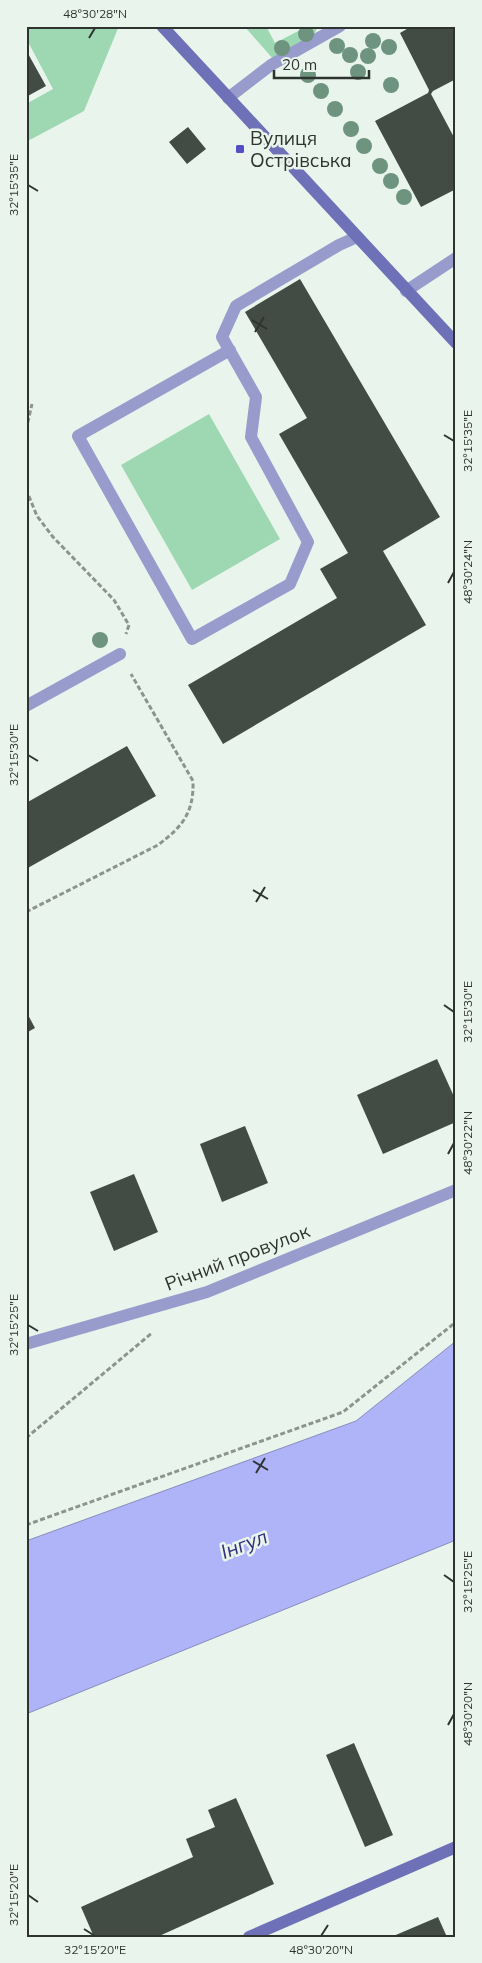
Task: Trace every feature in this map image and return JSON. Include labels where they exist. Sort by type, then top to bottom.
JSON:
[{"type":"main road","points":[[162,26],[456,343]]},
{"type":"main road","points":[[249,1937],[456,1847]]},
{"type":"street","points":[[228,98],[271,66],[340,26]]},
{"type":"street","points":[[230,350],[78,436],[192,639],[290,584],[308,542],[251,437],[256,397],[230,350],[222,337],[236,306],[339,245],[357,237]]},
{"type":"street","points":[[406,291],[456,258]]},
{"type":"street","points":[[26,706],[120,654]]},
{"type":"street","name":"Річний провулок","points":[[26,1344],[207,1292],[456,1190]]},
{"type":"path","points":[[26,430],[32,404]]},
{"type":"path","points":[[26,488],[37,516],[53,537],[114,600],[122,612],[129,626],[120,654],[193,781],[194,798],[178,828],[158,845],[26,912]]},
{"type":"path","points":[[26,1525],[343,1412],[456,1322]]},
{"type":"path","points":[[26,1438],[153,1333]]},
{"type":"green space","points":[[26,26],[119,26],[84,111],[26,142],[26,104],[53,89],[26,38]]},
{"type":"green space","points":[[244,26],[266,26],[275,43],[308,26],[318,26],[312,40],[274,60]]},
{"type":"green space","points":[[209,414],[280,539],[192,590],[121,465]]},
{"type":"water","name":"Інгул","points":[[456,1341],[456,1540],[26,1714],[26,1541],[356,1421]]},
{"type":"building","points":[[412,26],[456,26],[456,79],[433,91],[431,94],[456,141],[456,189],[421,207],[375,121],[428,93],[429,90],[400,33]]},
{"type":"building","points":[[26,50],[46,86],[26,97]]},
{"type":"building","points":[[188,127],[206,149],[187,164],[169,142]]},
{"type":"building","points":[[300,279],[440,517],[383,551],[426,625],[223,744],[188,685],[337,598],[320,569],[348,553],[279,434],[307,418],[245,312]]},
{"type":"building","points":[[127,746],[156,796],[26,869],[26,803]]},
{"type":"building","points":[[26,1011],[35,1028],[26,1033]]},
{"type":"building","points":[[437,1059],[456,1101],[456,1122],[383,1154],[357,1095]]},
{"type":"building","points":[[245,1126],[268,1183],[222,1202],[200,1144]]},
{"type":"building","points":[[134,1174],[158,1232],[114,1251],[90,1192]]},
{"type":"building","points":[[354,1743],[393,1835],[365,1847],[326,1755]]},
{"type":"building","points":[[236,1798],[274,1884],[157,1937],[94,1937],[81,1907],[193,1857],[186,1839],[215,1827],[208,1810]]},
{"type":"building","points":[[438,1917],[447,1937],[391,1937]]},
{"type":"place","name":"Вулиця Острівська","points":[[240,149]]}]
